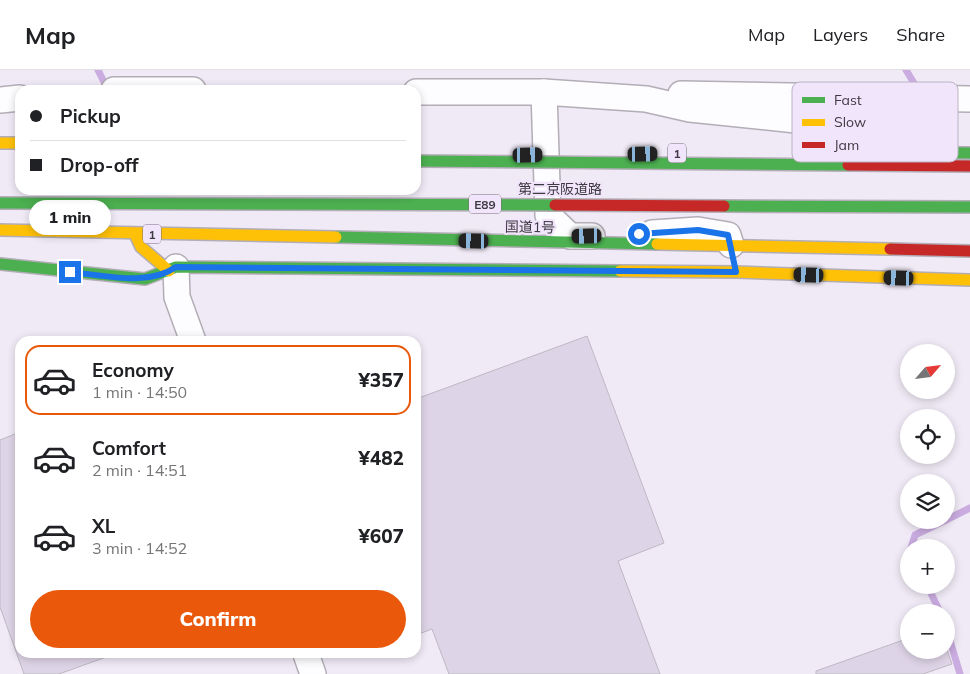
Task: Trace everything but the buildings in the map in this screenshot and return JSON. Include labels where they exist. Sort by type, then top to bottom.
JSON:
[{"type":"main road","points":[[0,143],[15,143]]},
{"type":"main road","name":"1","points":[[421,156],[775,152]]},
{"type":"main road","name":"第二京阪道路","points":[[421,161],[970,166]]},
{"type":"main road","name":"第二京阪道路","points":[[0,202],[970,207]]},
{"type":"main road","name":"国道1号","points":[[0,230],[970,251]]},
{"type":"main road","points":[[135,234],[141,247],[173,269]]},
{"type":"main road","points":[[0,264],[144,279],[173,269],[736,272],[970,280]]},
{"type":"street","points":[[421,92],[544,92],[646,99],[690,109],[792,120]]},
{"type":"street","points":[[544,92],[548,215],[570,236],[698,230],[728,235],[736,272]]},
{"type":"street","points":[[646,99],[662,95],[792,96]]},
{"type":"street","points":[[0,100],[15,98]]},
{"type":"street","points":[[173,269],[177,297],[191,336]]},
{"type":"street","points":[[307,658],[313,674]]},
{"type":"waterway","points":[[98,70],[106,85]]},
{"type":"waterway","points":[[906,70],[913,82]]},
{"type":"waterway","points":[[955,516],[970,508]]},
{"type":"waterway","points":[[914,539],[915,535],[927,529]]},
{"type":"waterway","points":[[931,594],[936,604]]},
{"type":"waterway","points":[[955,657],[960,674]]},
{"type":"traffic: fast","points":[[958,153],[970,153]]},
{"type":"traffic: fast","points":[[421,161],[848,165]]},
{"type":"traffic: fast","points":[[0,203],[555,205]]},
{"type":"traffic: fast","points":[[724,206],[970,207]]},
{"type":"traffic: fast","points":[[336,237],[657,244]]},
{"type":"traffic: fast","points":[[0,264],[145,279],[176,267],[620,271]]},
{"type":"traffic: slow","points":[[0,143],[15,143]]},
{"type":"traffic: slow","points":[[0,230],[336,237]]},
{"type":"traffic: slow","points":[[135,234],[141,247],[169,271]]},
{"type":"traffic: slow","points":[[657,244],[890,249]]},
{"type":"traffic: slow","points":[[620,271],[736,272],[970,280]]},
{"type":"traffic: jam","points":[[848,165],[970,166]]},
{"type":"traffic: jam","points":[[555,205],[724,206]]},
{"type":"traffic: jam","points":[[890,249],[970,251]]},
{"type":"route","points":[[70,272],[144,279],[170,272],[176,267],[736,272],[728,235],[698,230],[639,234]]}]
